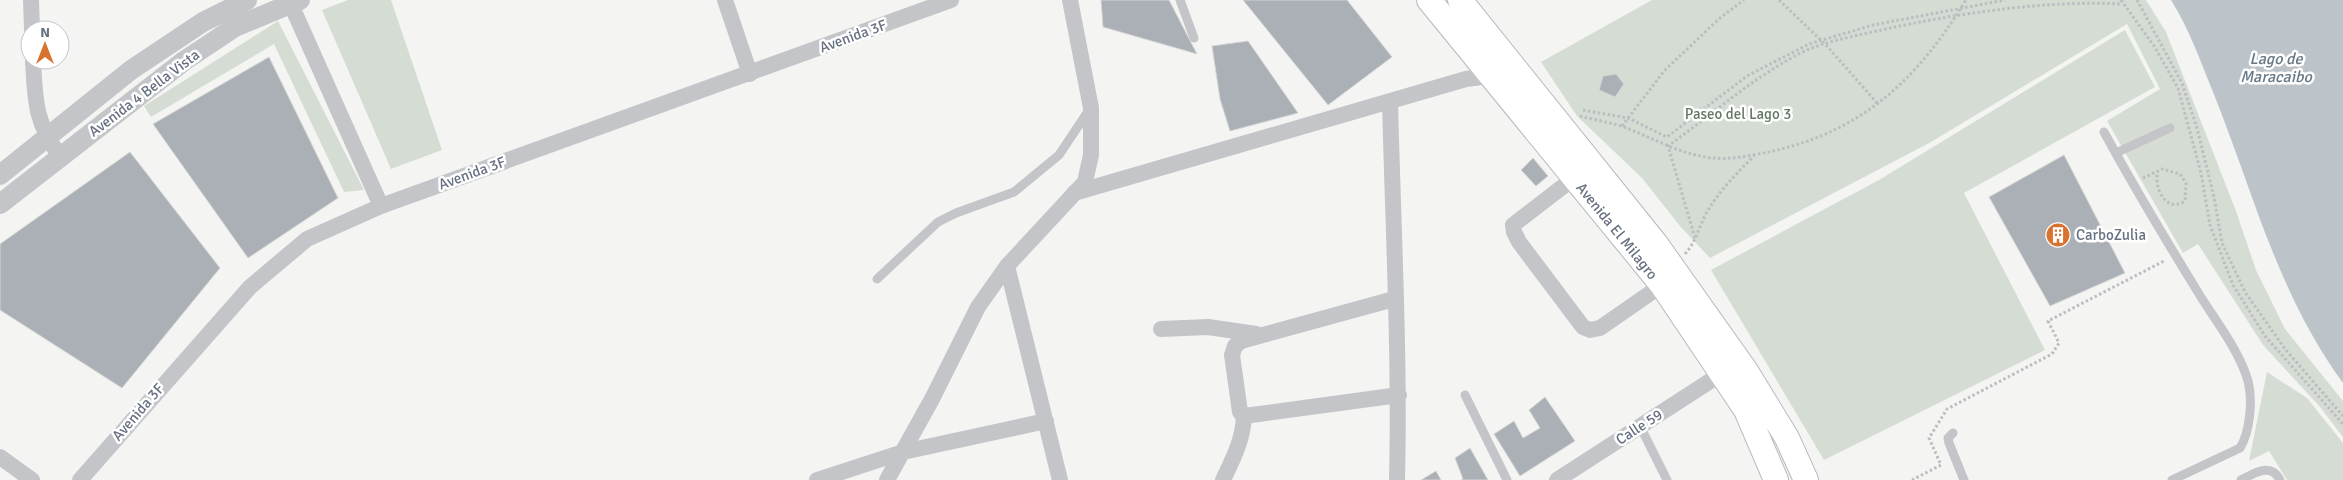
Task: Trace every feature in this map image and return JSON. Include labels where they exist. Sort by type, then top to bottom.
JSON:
[{"type":"main road","name":"Avenida El Milagro","points":[[1429,0],[1489,76],[1662,285],[1746,410],[1776,480]]},
{"type":"main road","name":"Avenida El Milagro","points":[[1460,0],[1656,244],[1746,371],[1787,438],[1806,480]]},
{"type":"street","points":[[31,0],[32,20]]},
{"type":"street","name":"Avenida 4 Bella Vista","points":[[0,175],[131,70],[203,22],[246,0]]},
{"type":"street","points":[[725,0],[750,74]]},
{"type":"street","name":"Avenida 3F","points":[[80,480],[250,287],[307,239],[380,206],[951,0]]},
{"type":"street","points":[[887,480],[932,399],[978,307],[1008,266],[1085,182],[1091,155],[1091,108],[1070,0]]},
{"type":"street","points":[[293,1],[380,206]]},
{"type":"street","name":"Avenida 4 Bella Vista","points":[[0,204],[184,61],[235,27],[293,1]]},
{"type":"street","points":[[34,70],[36,104],[47,139],[61,156]]},
{"type":"street","points":[[1074,193],[1466,79],[1489,76]]},
{"type":"street","points":[[1390,101],[1394,299],[1399,395],[1396,480]]},
{"type":"street","points":[[1574,178],[1513,225],[1519,242],[1583,327],[1590,330],[1600,328],[1662,285]]},
{"type":"street","points":[[1008,266],[1060,480]]},
{"type":"street","points":[[1222,480],[1237,452],[1243,430],[1244,416],[1240,412],[1232,355],[1235,346],[1241,341],[1263,334],[1394,299]]},
{"type":"street","points":[[1161,329],[1208,327],[1263,334]]},
{"type":"street","name":"Calle 59","points":[[1557,480],[1721,374]]},
{"type":"street","points":[[1244,416],[1399,395]]},
{"type":"street","points":[[817,480],[903,452],[1046,421]]},
{"type":"street","points":[[0,457],[32,480]]},
{"type":"lane","points":[[1180,0],[1194,38]]},
{"type":"lane","points":[[877,279],[938,222],[956,213],[1014,192],[1059,155],[1091,108]]},
{"type":"lane","points":[[2116,153],[2170,128]]},
{"type":"lane","points":[[2104,132],[2175,256],[2242,365],[2250,391],[2247,430],[2240,448],[2172,480]]},
{"type":"lane","points":[[1466,395],[1507,480]]},
{"type":"lane","points":[[1640,426],[1668,480]]},
{"type":"lane","points":[[1953,433],[1948,438],[1948,443],[1964,480]]},
{"type":"lane","points":[[2241,480],[2261,470],[2270,470],[2277,474],[2280,480]]},
{"type":"path","points":[[1622,126],[1664,71],[1720,18],[1744,0]]},
{"type":"path","points":[[1779,0],[1826,45],[1877,104]]},
{"type":"path","points":[[1577,116],[1622,126],[1689,154],[1714,158],[1755,155],[1790,147],[1832,132],[1877,104],[1912,75],[1947,32],[1966,0]]},
{"type":"path","points":[[1583,110],[1628,118],[1667,137],[1747,76],[1809,44],[1874,25],[2005,0]]},
{"type":"path","points":[[1668,146],[1748,84],[1797,55],[1826,45],[1852,37],[1958,14],[2047,0],[2121,2],[2136,18],[2178,88],[2201,172],[2210,225],[2233,285],[2265,336],[2343,424]]},
{"type":"path","points":[[2137,0],[2182,83],[2197,128],[2214,197],[2222,243],[2245,292],[2285,349],[2343,416]]},
{"type":"path","points":[[1668,146],[1695,238]]},
{"type":"path","points":[[1685,254],[1695,238],[1706,213],[1727,183],[1755,155]]},
{"type":"path","points":[[2170,169],[2180,174],[2186,183],[2185,201],[2180,205],[2172,204],[2165,200],[2158,188],[2158,170],[2170,169]]},
{"type":"path","points":[[1912,480],[1942,465],[1929,438],[1947,409],[2052,354],[2059,343],[2048,321],[2175,256]]},
{"type":"green space","points":[[348,0],[391,0],[442,150],[391,169],[322,10]]},
{"type":"green space","name":"Paseo del Lago 3","points":[[1652,0],[2146,0],[2166,32],[2236,211],[2256,270],[2285,329],[2343,401],[2343,437],[2320,407],[2263,345],[2198,244],[2183,253],[2107,121],[2160,89],[2127,24],[1931,142],[1710,258],[1680,226],[1642,178],[1577,116],[1541,62]]},
{"type":"green space","points":[[278,21],[364,190],[344,192],[274,44],[151,117],[144,106]]},
{"type":"green space","points":[[2125,30],[2155,87],[1964,193],[2045,350],[1824,460],[1711,270],[1879,180]]},
{"type":"green space","points":[[2267,372],[2307,398],[2343,443],[2343,480],[2287,480],[2269,451],[2249,461]]},
{"type":"water","name":"Lago de Maracaibo","points":[[2171,0],[2343,0],[2343,383],[2301,315],[2285,280],[2200,59],[2190,35]]},
{"type":"building","points":[[1101,0],[1169,0],[1197,54],[1103,27]]},
{"type":"building","points":[[1243,0],[1347,0],[1392,57],[1328,105]]},
{"type":"building","points":[[1248,41],[1298,113],[1230,131],[1220,99],[1212,46]]},
{"type":"building","points":[[269,57],[338,198],[248,258],[153,124]]},
{"type":"building","points":[[1616,74],[1624,84],[1615,97],[1599,90],[1603,76]]},
{"type":"building","points":[[130,152],[220,268],[122,388],[0,310],[0,244]]},
{"type":"building","name":"CarboZulia","points":[[2064,155],[2125,273],[2050,306],[1989,197]]},
{"type":"building","points":[[1533,158],[1548,176],[1536,186],[1521,170]]},
{"type":"building","points":[[1545,397],[1575,441],[1520,476],[1494,434],[1514,421],[1523,438],[1540,428],[1529,410]]},
{"type":"building","points":[[1470,448],[1488,480],[1461,480],[1463,479],[1455,458]]},
{"type":"building","points":[[1436,471],[1441,480],[1421,480]]},
{"type":"place","name":"CarboZulia","points":[[2058,235]]}]
